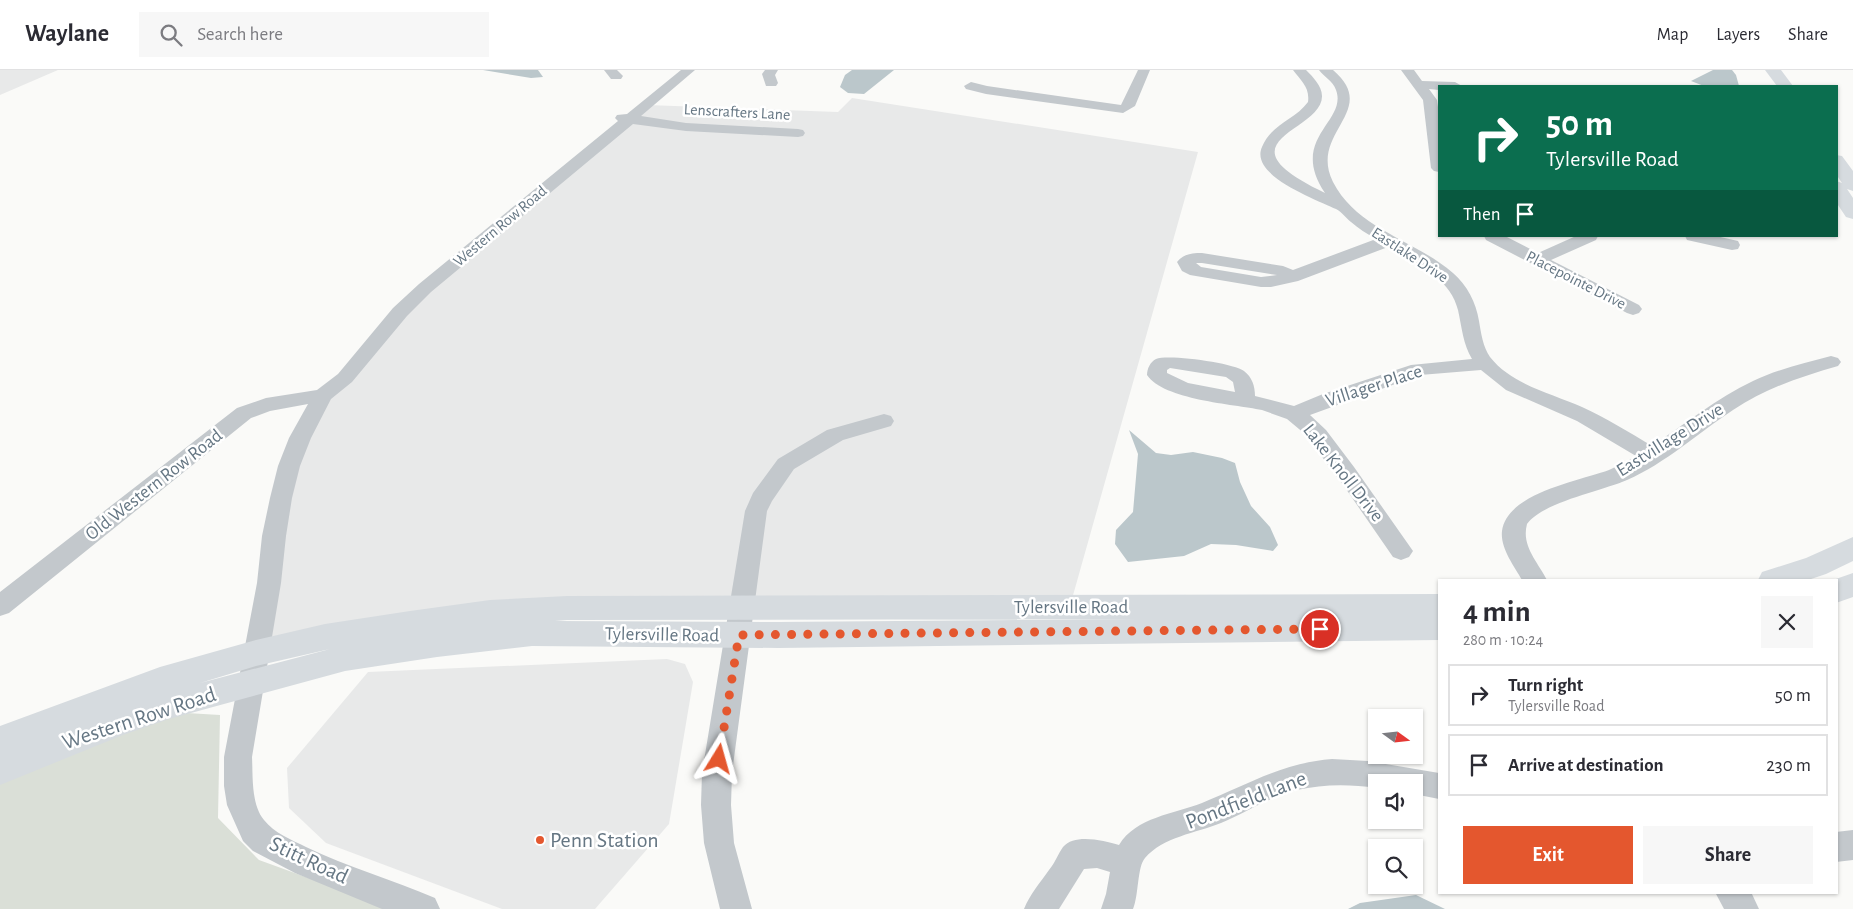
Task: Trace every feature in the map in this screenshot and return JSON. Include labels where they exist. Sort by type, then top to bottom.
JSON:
[{"type":"main road","points":[[1756,70],[1766,85]]},
{"type":"main road","points":[[1773,70],[1784,85]]},
{"type":"main road","points":[[1838,166],[1853,213]]},
{"type":"main road","points":[[1776,579],[1816,566],[1853,548]]},
{"type":"main road","points":[[1838,590],[1853,585]]},
{"type":"main road","name":"Tylersville Road","points":[[254,668],[532,633],[741,621],[1438,606]]},
{"type":"main road","name":"Tylersville Road","points":[[741,621],[1438,628]]},
{"type":"main road","name":"Western Row Road","points":[[0,741],[160,681],[254,668]]},
{"type":"main road","name":"Western Row Road","points":[[0,769],[114,723],[187,700],[254,668]]},
{"type":"street","name":"Western Row Road","points":[[254,668],[283,490],[289,466],[300,438],[323,395],[345,378],[384,330],[425,288],[625,116],[674,70]]},
{"type":"street","name":"Western Row Road","points":[[625,116],[689,70]]},
{"type":"street","points":[[971,86],[986,90],[1123,109],[1128,106],[1144,70]]},
{"type":"street","points":[[1299,70],[1308,78],[1315,89],[1316,98],[1313,106],[1274,137],[1268,145],[1268,155],[1276,168],[1291,182],[1320,198],[1343,206]]},
{"type":"street","name":"Eastlake Drive","points":[[1325,70],[1341,86],[1345,102],[1340,116],[1323,144],[1320,163],[1330,189],[1343,206],[1387,241],[1434,268],[1456,286],[1467,306],[1474,343],[1479,354],[1486,364],[1503,379],[1521,390],[1582,416],[1651,455]]},
{"type":"street","points":[[1407,70],[1430,100],[1438,152]]},
{"type":"street","points":[[1418,84],[1438,85]]},
{"type":"street","name":"Lenscrafters Lane","points":[[625,116],[686,123],[778,129],[798,133],[686,128],[625,116]]},
{"type":"street","name":"Placepointe Drive","points":[[1494,237],[1633,309]]},
{"type":"street","points":[[1538,260],[1588,237]]},
{"type":"street","points":[[1698,237],[1732,245]]},
{"type":"street","points":[[1292,276],[1283,271],[1202,258],[1193,258],[1186,262],[1188,267],[1196,272],[1271,282],[1292,276],[1387,241]]},
{"type":"street","name":"Eastvillage Drive","points":[[1534,579],[1521,557],[1513,537],[1517,520],[1523,514],[1555,497],[1628,470],[1758,386],[1780,377],[1831,362]]},
{"type":"street","name":"Villager Place","points":[[1294,414],[1346,393],[1418,369],[1486,364]]},
{"type":"street","name":"Old Western Row Road","points":[[0,606],[244,413],[266,405],[323,395]]},
{"type":"street","name":"Lake Knoll Drive","points":[[1245,400],[1275,407],[1304,420],[1317,433],[1356,484],[1401,551]]},
{"type":"street","points":[[736,909],[719,843],[716,805],[717,773],[756,511],[761,499],[773,482],[795,474],[846,442],[856,430],[884,421]]},
{"type":"street","name":"Stitt Road","points":[[254,668],[238,757],[238,787],[243,810],[254,833],[280,851],[424,909]]},
{"type":"street","name":"Pondfield Lane","points":[[1126,862],[1133,850],[1142,841],[1154,834],[1210,814],[1271,786],[1296,777],[1324,772],[1353,772],[1438,786]]},
{"type":"street","points":[[1838,847],[1853,845]]},
{"type":"street","points":[[1040,909],[1064,876],[1075,856],[1098,853],[1126,862],[1124,891],[1117,909]]},
{"type":"street","points":[[1733,894],[1743,909]]},
{"type":"shaded area","points":[[0,70],[58,70],[0,95]]},
{"type":"shaded area","points":[[483,70],[538,70],[543,77],[531,78]]},
{"type":"shaded area","points":[[852,70],[894,70],[864,94],[848,93],[840,87],[845,75]]},
{"type":"shaded area","points":[[1713,70],[1732,70],[1736,75],[1739,85],[1701,85],[1691,81]]},
{"type":"shaded area","points":[[852,98],[1198,152],[1070,606],[567,608],[256,653],[300,438],[378,337],[647,105],[838,112]]},
{"type":"shaded area","points":[[1129,430],[1156,453],[1171,455],[1193,452],[1222,458],[1235,463],[1240,482],[1251,506],[1270,527],[1278,545],[1273,551],[1236,545],[1211,544],[1184,556],[1128,562],[1115,544],[1116,530],[1133,512],[1138,454]]},
{"type":"shaded area","points":[[667,659],[685,664],[693,682],[669,824],[595,909],[502,909],[326,843],[289,808],[287,768],[368,672]]},
{"type":"shaded area","points":[[170,712],[220,715],[218,818],[259,860],[394,909],[0,909],[0,778]]},
{"type":"shaded area","points":[[1416,895],[1445,909],[1348,909],[1360,903]]},
{"type":"place","name":"Penn Station","points":[[540,840]]},
{"type":"route","points":[[719,759],[735,650],[739,635],[1320,629]]}]
